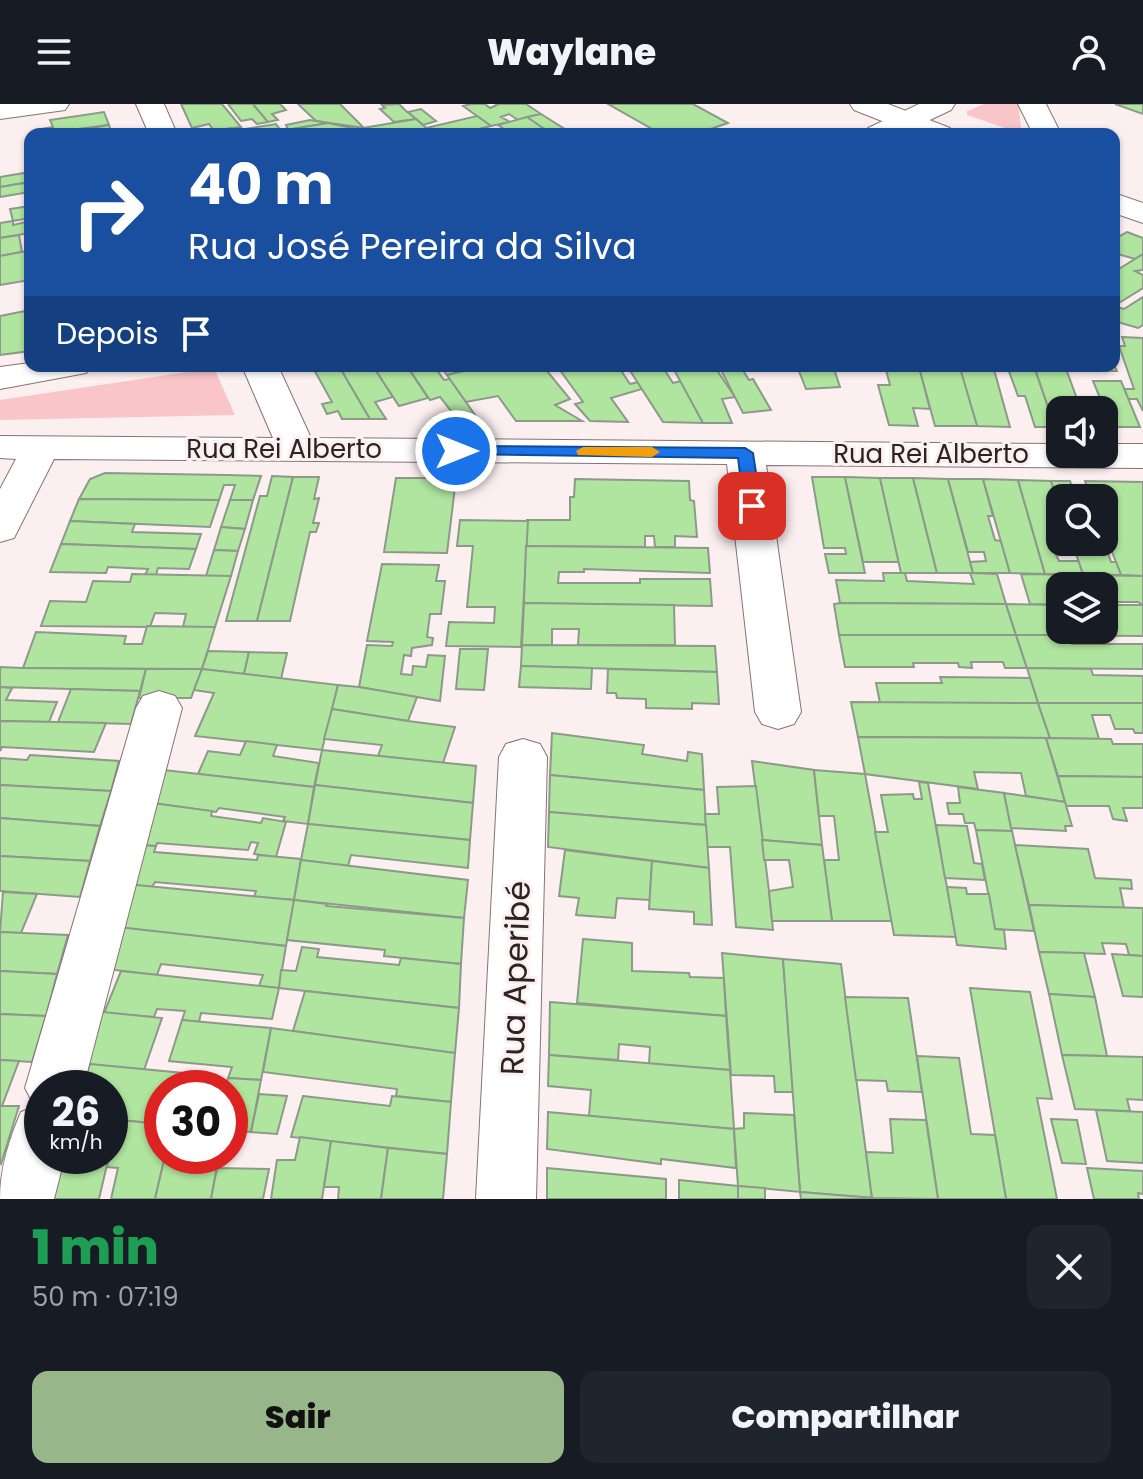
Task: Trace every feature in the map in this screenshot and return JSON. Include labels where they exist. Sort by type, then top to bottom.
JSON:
[{"type":"street","points":[[0,111],[55,104]]},
{"type":"street","points":[[150,104],[160,128]]},
{"type":"street","points":[[864,104],[925,128]]},
{"type":"street","points":[[892,128],[941,104]]},
{"type":"street","points":[[1032,104],[1044,128]]},
{"type":"street","points":[[1120,204],[1143,214]]},
{"type":"street","points":[[0,378],[37,372]]},
{"type":"street","points":[[263,372],[297,449]]},
{"type":"street","name":"Rua Rei Alberto","points":[[0,447],[1143,456]]},
{"type":"street","points":[[0,529],[40,448]]},
{"type":"street","points":[[745,453],[778,712]]},
{"type":"street","points":[[59,1070],[159,708]]},
{"type":"street","name":"Rua Aperibé","points":[[506,1199],[523,757]]},
{"type":"street","points":[[24,1199],[31,1174]]},
{"type":"shaded area","points":[[984,104],[1018,104],[1021,128],[1005,128],[967,115],[967,111]]},
{"type":"shaded area","points":[[187,372],[216,372],[235,415],[0,420],[0,400]]},
{"type":"building","points":[[181,104],[222,104],[241,127],[212,128],[209,124],[192,128]]},
{"type":"building","points":[[228,104],[253,104],[268,122],[257,124],[252,119],[241,121]]},
{"type":"building","points":[[253,104],[280,104],[286,110],[272,114],[278,120],[268,122]]},
{"type":"building","points":[[298,104],[340,104],[364,128],[316,121]]},
{"type":"building","points":[[399,104],[416,119],[394,122],[380,109],[385,108],[382,105]]},
{"type":"building","points":[[485,104],[490,108],[495,104],[526,104],[541,114],[518,120],[509,114],[501,117],[510,122],[491,126],[463,106]]},
{"type":"building","points":[[608,104],[693,104],[728,123],[713,128],[650,128]]},
{"type":"building","points":[[1115,104],[1143,104],[1143,114]]},
{"type":"building","points":[[421,109],[436,121],[423,125],[408,112]]},
{"type":"building","points":[[104,112],[109,125],[46,128],[53,127],[50,120]]},
{"type":"building","points":[[541,114],[563,128],[543,128],[527,117]]},
{"type":"building","points":[[477,116],[491,126],[483,128],[426,128]]},
{"type":"building","points":[[527,117],[543,128],[502,128],[498,125]]},
{"type":"building","points":[[416,119],[426,128],[363,128]]},
{"type":"building","points":[[310,120],[328,123],[299,128],[287,128],[286,125]]},
{"type":"building","points":[[328,123],[352,128],[298,128]]},
{"type":"building","points":[[276,124],[279,128],[251,128]]},
{"type":"building","points":[[24,173],[24,183],[0,187],[0,177]]},
{"type":"building","points":[[24,183],[24,193],[0,197],[0,187]]},
{"type":"building","points":[[24,207],[24,219],[13,221],[10,209]]},
{"type":"building","points":[[24,222],[24,234],[0,238],[0,223]]},
{"type":"building","points":[[1127,232],[1143,238],[1143,254],[1135,259],[1120,255],[1120,236]]},
{"type":"building","points":[[19,235],[22,252],[0,256],[0,238]]},
{"type":"building","points":[[24,252],[24,281],[0,285],[0,256]]},
{"type":"building","points":[[1143,254],[1143,270],[1135,271],[1143,275],[1143,288],[1120,302],[1120,268]]},
{"type":"building","points":[[1143,297],[1143,325],[1138,328],[1120,323],[1120,308],[1124,309]]},
{"type":"building","points":[[24,311],[24,352],[0,355],[0,316]]},
{"type":"building","points":[[1122,337],[1143,338],[1143,411],[1137,399],[1128,399],[1124,389],[1134,389],[1120,349],[1120,346],[1125,346]]},
{"type":"building","points":[[315,372],[343,372],[370,419],[342,419],[338,411],[327,414],[322,404],[332,402]]},
{"type":"building","points":[[343,372],[377,372],[393,397],[375,402],[386,419],[370,419]]},
{"type":"building","points":[[377,372],[411,372],[428,398],[399,406]]},
{"type":"building","points":[[411,372],[438,372],[444,380],[450,379],[479,421],[458,420],[440,397],[430,400]]},
{"type":"building","points":[[459,372],[548,372],[570,399],[555,405],[582,421],[516,421],[498,396],[466,402],[447,375]]},
{"type":"building","points":[[561,372],[622,372],[630,384],[638,382],[642,389],[611,398],[628,422],[590,421],[575,404],[583,402]]},
{"type":"building","points":[[631,372],[666,372],[673,383],[681,381],[703,423],[663,422]]},
{"type":"building","points":[[675,372],[718,372],[735,397],[722,399],[732,423],[703,423]]},
{"type":"building","points":[[722,372],[744,372],[749,380],[753,379],[771,410],[743,413]]},
{"type":"building","points":[[799,372],[835,372],[840,387],[806,389]]},
{"type":"building","points":[[887,372],[921,372],[930,409],[913,408],[918,426],[889,425],[878,385],[890,385]]},
{"type":"building","points":[[920,372],[961,372],[977,426],[935,426]]},
{"type":"building","points":[[961,372],[995,372],[1010,427],[977,426]]},
{"type":"building","points":[[1009,372],[1036,372],[1046,401],[1046,427],[1035,427],[1025,396],[1018,396]]},
{"type":"building","points":[[1036,372],[1067,372],[1076,396],[1046,396],[1046,401]]},
{"type":"building","points":[[1093,381],[1121,381],[1140,427],[1118,427],[1118,396],[1099,396]]},
{"type":"building","points":[[105,473],[261,476],[253,500],[230,500],[235,485],[224,485],[219,500],[79,499],[90,479]]},
{"type":"building","points":[[272,476],[293,477],[257,621],[226,621],[260,496],[267,496]]},
{"type":"building","points":[[293,477],[319,477],[314,499],[319,498],[313,523],[319,523],[316,532],[310,532],[290,621],[257,621]]},
{"type":"building","points":[[812,477],[845,477],[865,573],[829,573],[825,554],[846,554],[845,548],[824,548]]},
{"type":"building","points":[[845,477],[880,478],[899,562],[863,562]]},
{"type":"building","points":[[396,478],[465,478],[464,488],[455,487],[447,553],[384,552]]},
{"type":"building","points":[[880,478],[913,478],[937,573],[901,573]]},
{"type":"building","points":[[913,478],[948,479],[973,573],[937,573]]},
{"type":"building","points":[[575,479],[689,481],[697,537],[675,536],[675,547],[655,547],[654,536],[645,536],[645,547],[526,546],[527,520],[570,520],[570,497],[574,497]]},
{"type":"building","points":[[948,479],[983,479],[993,516],[988,516],[995,540],[1001,541],[1010,573],[973,573],[970,562],[986,561],[984,552],[968,552]]},
{"type":"building","points":[[983,479],[1018,480],[1045,574],[1010,573]]},
{"type":"building","points":[[1018,480],[1051,481],[1052,484],[1046,484],[1046,556],[1056,556],[1059,561],[1079,561],[1082,572],[1045,574]]},
{"type":"building","points":[[1051,481],[1070,481],[1071,484],[1052,484]]},
{"type":"building","points":[[1085,481],[1143,482],[1143,576],[1121,575],[1114,556],[1118,556],[1118,484],[1086,484]]},
{"type":"building","points":[[79,499],[219,500],[210,527],[70,521]]},
{"type":"building","points":[[230,500],[253,500],[245,529],[221,527]]},
{"type":"building","points":[[460,520],[528,521],[521,647],[446,646],[449,622],[494,623],[495,607],[467,607],[473,546],[457,546]]},
{"type":"building","points":[[70,521],[135,524],[132,532],[201,534],[196,549],[61,544]]},
{"type":"building","points":[[221,527],[245,529],[238,551],[214,550]]},
{"type":"building","points":[[61,544],[196,549],[189,569],[158,568],[156,575],[145,575],[148,569],[108,567],[106,573],[50,572]]},
{"type":"building","points":[[526,546],[708,548],[710,573],[584,569],[584,572],[559,572],[558,583],[710,579],[712,606],[524,603]]},
{"type":"building","points":[[214,550],[238,551],[231,576],[206,576]]},
{"type":"building","points":[[1077,556],[1109,556],[1111,562],[1116,562],[1121,575],[1118,572],[1082,572]]},
{"type":"building","points":[[382,564],[439,565],[436,581],[445,581],[441,614],[430,614],[427,637],[433,638],[432,645],[412,648],[411,656],[404,655],[401,674],[412,675],[413,666],[426,667],[428,655],[445,656],[440,701],[359,687],[367,645],[392,646],[393,642],[367,641]]},
{"type":"building","points":[[883,573],[905,573],[907,581],[974,584],[970,573],[997,574],[1006,604],[840,603],[836,580],[884,581]]},
{"type":"building","points":[[132,574],[231,576],[215,627],[183,627],[186,614],[155,613],[150,627],[41,626],[50,601],[86,602],[93,581],[130,582]]},
{"type":"building","points":[[1021,574],[1046,574],[1046,605],[1030,604]]},
{"type":"building","points":[[1118,576],[1143,576],[1143,605],[1118,602]]},
{"type":"building","points":[[524,603],[674,605],[675,645],[578,645],[579,629],[552,629],[552,645],[522,645]]},
{"type":"building","points":[[834,604],[1006,604],[1016,635],[839,635]]},
{"type":"building","points":[[1006,604],[1046,605],[1046,635],[1016,635]]},
{"type":"building","points":[[1118,605],[1143,605],[1143,636],[1118,636]]},
{"type":"building","points":[[147,626],[215,627],[202,669],[23,668],[36,632],[126,636],[124,644],[142,644]]},
{"type":"building","points":[[839,635],[1016,635],[1027,668],[1005,668],[1003,662],[971,662],[972,668],[959,667],[958,663],[913,663],[914,667],[845,667]]},
{"type":"building","points":[[1016,635],[1046,635],[1046,644],[1143,644],[1143,669],[1027,668]]},
{"type":"building","points":[[522,645],[715,646],[717,672],[521,666]]},
{"type":"building","points":[[460,649],[488,649],[484,690],[456,689]]},
{"type":"building","points":[[208,651],[249,652],[244,674],[202,669]]},
{"type":"building","points":[[249,652],[287,653],[281,679],[244,674]]},
{"type":"building","points":[[521,666],[592,668],[591,689],[519,687]]},
{"type":"building","points":[[0,667],[146,669],[140,691],[0,687]]},
{"type":"building","points":[[1027,668],[1091,669],[1093,675],[1143,676],[1143,703],[1038,703]]},
{"type":"building","points":[[146,669],[202,669],[191,698],[139,698]]},
{"type":"building","points":[[202,669],[338,685],[322,750],[195,736],[214,693],[194,690]]},
{"type":"building","points":[[608,669],[717,672],[719,704],[692,703],[692,709],[646,708],[646,699],[617,698],[616,693],[607,693]]},
{"type":"building","points":[[940,677],[1030,678],[1038,703],[880,703],[876,683],[942,683]]},
{"type":"building","points":[[338,685],[417,697],[408,721],[332,709]]},
{"type":"building","points":[[0,687],[12,688],[6,700],[57,702],[49,722],[0,721]]},
{"type":"building","points":[[71,689],[140,691],[131,724],[58,722]]},
{"type":"building","points":[[851,702],[1038,703],[1050,738],[858,737]]},
{"type":"building","points":[[1038,703],[1143,703],[1143,733],[1135,733],[1133,729],[1115,729],[1110,715],[1092,715],[1099,739],[1050,738]]},
{"type":"building","points":[[332,709],[455,727],[443,763],[378,756],[382,745],[324,739]]},
{"type":"building","points":[[0,721],[106,723],[94,752],[2,747],[0,751]]},
{"type":"building","points":[[552,733],[644,745],[642,754],[687,761],[688,752],[702,754],[704,790],[550,775]]},
{"type":"building","points":[[858,737],[1046,738],[1065,802],[1026,796],[1021,773],[974,772],[978,789],[865,774]]},
{"type":"building","points":[[1046,738],[1111,739],[1113,744],[1143,744],[1143,777],[1058,776]]},
{"type":"building","points":[[246,741],[277,745],[273,756],[319,763],[314,787],[198,774],[208,751],[240,755]]},
{"type":"building","points":[[322,750],[476,766],[473,803],[315,785]]},
{"type":"building","points":[[30,755],[119,761],[111,791],[0,785],[0,758],[27,760]]},
{"type":"building","points":[[752,761],[814,770],[822,845],[762,840]]},
{"type":"building","points":[[164,770],[314,787],[308,824],[283,821],[285,817],[219,808],[216,812],[152,803]]},
{"type":"building","points":[[814,770],[865,774],[892,921],[832,921],[824,860],[839,860],[834,816],[819,816]]},
{"type":"building","points":[[550,775],[704,790],[706,825],[549,812]]},
{"type":"building","points":[[1058,776],[1143,777],[1143,808],[1123,808],[1127,821],[1113,819],[1109,806],[1066,806]]},
{"type":"building","points":[[919,782],[928,783],[956,937],[894,935],[875,832],[888,832],[881,795],[913,794],[914,799],[922,799]]},
{"type":"building","points":[[0,785],[111,791],[100,826],[0,818]]},
{"type":"building","points":[[315,785],[473,803],[470,840],[308,824]]},
{"type":"building","points":[[756,786],[773,930],[736,927],[730,847],[707,847],[705,814],[719,814],[717,787]]},
{"type":"building","points":[[958,787],[1004,793],[1012,831],[976,830],[974,823],[965,823],[963,814],[949,814],[947,803],[960,803]]},
{"type":"building","points":[[1004,793],[1065,802],[1072,826],[1065,826],[1066,831],[1011,828]]},
{"type":"building","points":[[152,803],[212,811],[211,816],[261,823],[263,818],[286,822],[276,857],[254,854],[258,843],[251,842],[248,850],[157,843],[156,846],[139,845]]},
{"type":"building","points":[[549,812],[706,825],[709,868],[548,847]]},
{"type":"building","points":[[0,818],[100,826],[90,861],[0,856]]},
{"type":"building","points":[[308,824],[470,840],[468,868],[351,855],[348,866],[301,860]]},
{"type":"building","points":[[936,825],[967,826],[974,863],[982,864],[985,880],[945,878]]},
{"type":"building","points":[[976,830],[1012,831],[1034,931],[995,929]]},
{"type":"building","points":[[762,840],[822,845],[832,921],[772,921],[769,891],[793,887],[789,860],[764,860]]},
{"type":"building","points":[[139,845],[156,846],[154,852],[257,860],[258,855],[301,859],[294,900],[254,897],[256,891],[155,882],[152,887],[126,884]]},
{"type":"building","points":[[1015,845],[1088,849],[1095,878],[1131,880],[1132,889],[1120,888],[1124,908],[1029,905]]},
{"type":"building","points":[[565,850],[652,861],[650,900],[617,898],[615,918],[576,915],[579,898],[559,896]]},
{"type":"building","points":[[0,856],[90,861],[80,897],[0,891]]},
{"type":"building","points":[[301,860],[468,880],[464,918],[294,900]]},
{"type":"building","points":[[652,861],[709,868],[712,925],[694,924],[694,912],[649,909]]},
{"type":"building","points":[[126,884],[294,900],[286,946],[114,927]]},
{"type":"building","points":[[947,887],[966,888],[967,894],[989,894],[995,929],[1004,930],[1006,949],[957,945]]},
{"type":"building","points":[[3,892],[37,894],[21,933],[0,932]]},
{"type":"building","points":[[294,900],[326,906],[464,918],[461,964],[384,956],[385,950],[287,940]]},
{"type":"building","points":[[1029,905],[1143,908],[1143,956],[1129,955],[1126,944],[1102,943],[1105,954],[1039,952]]},
{"type":"building","points":[[118,927],[286,946],[279,988],[259,986],[263,975],[161,964],[157,975],[106,969]]},
{"type":"building","points":[[0,932],[68,935],[57,974],[0,971]]},
{"type":"building","points":[[583,939],[632,943],[632,971],[724,978],[726,1016],[577,1003]]},
{"type":"building","points":[[302,947],[319,949],[317,957],[399,965],[401,958],[461,964],[459,1008],[279,988],[281,970],[296,971]]},
{"type":"building","points":[[1039,952],[1084,953],[1095,997],[1049,994]]},
{"type":"building","points":[[722,953],[783,959],[793,1092],[775,1092],[774,1076],[731,1075]]},
{"type":"building","points":[[1112,954],[1143,956],[1143,997],[1123,996]]},
{"type":"building","points":[[783,959],[841,964],[872,1198],[800,1192]]},
{"type":"building","points":[[0,971],[57,974],[46,1016],[0,1014]]},
{"type":"building","points":[[121,971],[279,988],[272,1019],[201,1013],[199,1022],[182,1020],[185,1011],[157,1009],[154,1017],[104,1013]]},
{"type":"building","points":[[970,988],[1030,992],[1052,1099],[1037,1098],[1057,1199],[1006,1199]]},
{"type":"building","points":[[305,991],[459,1008],[455,1053],[293,1031]]},
{"type":"building","points":[[1049,994],[1095,997],[1107,1056],[1062,1055]]},
{"type":"building","points":[[845,997],[908,998],[922,1092],[888,1091],[886,1081],[856,1080]]},
{"type":"building","points":[[550,1002],[726,1016],[730,1070],[649,1064],[650,1047],[619,1044],[618,1060],[549,1055]]},
{"type":"building","points":[[93,1011],[162,1018],[144,1070],[78,1063]]},
{"type":"building","points":[[0,1014],[46,1016],[32,1062],[0,1060]]},
{"type":"building","points":[[182,1020],[271,1028],[261,1080],[248,1079],[248,1070],[169,1061]]},
{"type":"building","points":[[271,1028],[455,1053],[451,1102],[396,1096],[397,1089],[263,1072]]},
{"type":"building","points":[[549,1055],[730,1070],[734,1129],[589,1116],[591,1090],[548,1086]]},
{"type":"building","points":[[1062,1055],[1143,1057],[1143,1100],[1127,1099],[1130,1111],[1075,1109]]},
{"type":"building","points":[[917,1056],[959,1058],[971,1134],[995,1135],[1006,1199],[938,1199]]},
{"type":"building","points":[[0,1060],[19,1061],[2,1106],[0,1106]]},
{"type":"building","points":[[90,1064],[152,1070],[144,1070],[144,1122],[128,1121],[128,1070],[88,1070]]},
{"type":"building","points":[[248,1079],[261,1080],[251,1132],[248,1132]]},
{"type":"building","points":[[259,1094],[287,1096],[277,1134],[251,1132]]},
{"type":"building","points":[[303,1096],[390,1106],[392,1096],[451,1102],[447,1154],[291,1137]]},
{"type":"building","points":[[0,1106],[19,1106],[1,1164],[0,1163]]},
{"type":"building","points":[[1096,1110],[1143,1112],[1143,1163],[1107,1161]]},
{"type":"building","points":[[548,1112],[734,1129],[736,1168],[661,1159],[661,1164],[547,1149]]},
{"type":"building","points":[[744,1113],[794,1115],[800,1192],[738,1186],[734,1129],[744,1128]]},
{"type":"building","points":[[890,1119],[926,1120],[938,1199],[872,1198],[866,1152],[893,1153]]},
{"type":"building","points":[[1051,1119],[1077,1120],[1086,1164],[1062,1163]]},
{"type":"building","points":[[128,1121],[144,1122],[144,1174],[161,1174],[155,1199],[111,1199],[117,1174],[128,1174]]},
{"type":"building","points":[[300,1137],[331,1141],[322,1199],[271,1199],[277,1160],[295,1160]]},
{"type":"building","points":[[331,1141],[388,1148],[381,1199],[338,1199],[339,1187],[324,1187]]},
{"type":"building","points":[[388,1148],[447,1154],[443,1199],[381,1199]]},
{"type":"building","points":[[547,1168],[666,1179],[666,1199],[547,1199]]},
{"type":"building","points":[[1087,1168],[1143,1171],[1143,1194],[1138,1193],[1139,1199],[1094,1199]]},
{"type":"building","points":[[248,1169],[269,1169],[263,1199],[211,1199],[216,1174],[248,1174]]},
{"type":"building","points":[[53,1174],[105,1174],[99,1199],[46,1199]]},
{"type":"building","points":[[161,1174],[216,1174],[211,1199],[155,1199]]},
{"type":"building","points":[[679,1180],[738,1186],[738,1199],[679,1199]]},
{"type":"building","points":[[738,1186],[765,1188],[765,1199],[738,1199]]},
{"type":"building","points":[[800,1192],[874,1198],[874,1199],[801,1199]]},
{"type":"slow traffic","points":[[583,451],[652,452]]},
{"type":"route","points":[[456,451],[745,453],[752,506]]}]
